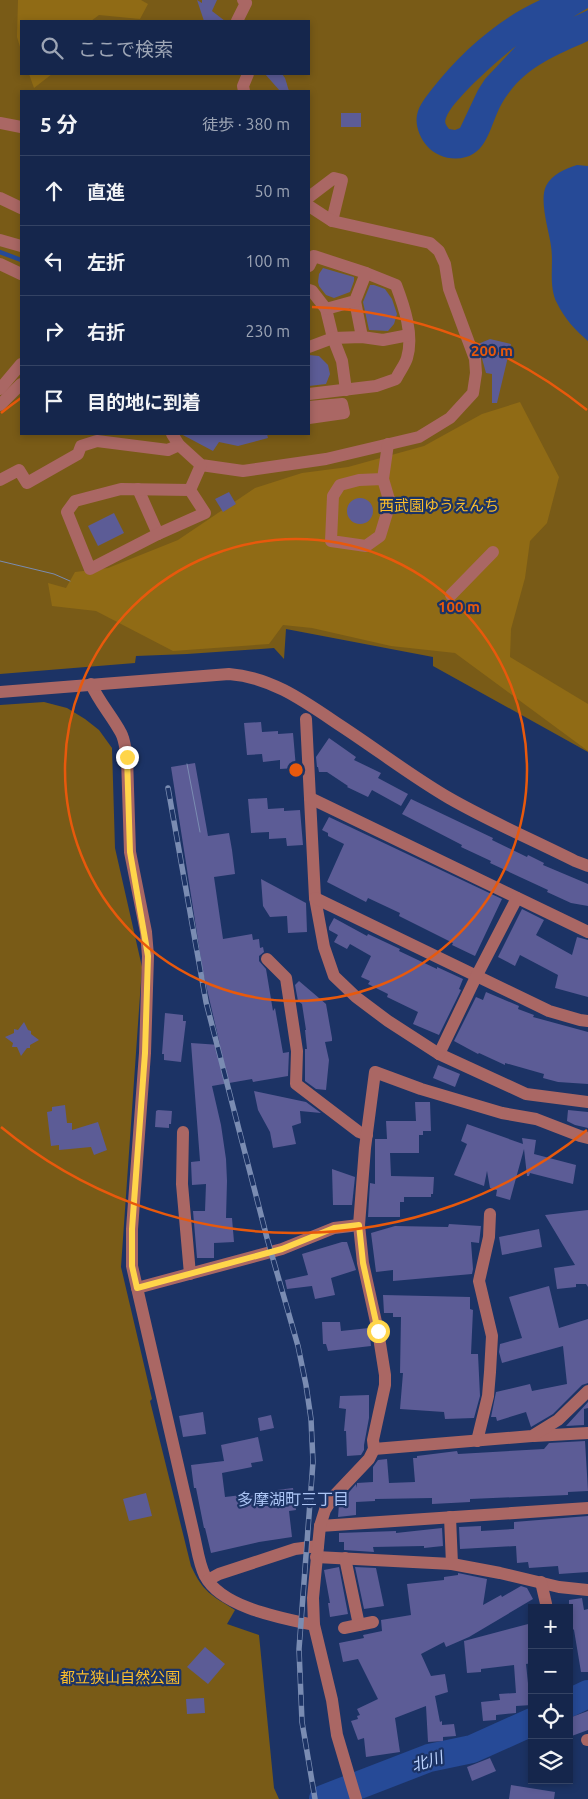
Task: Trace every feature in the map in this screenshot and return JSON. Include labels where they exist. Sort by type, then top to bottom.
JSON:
[{"type":"street","points":[[237,20],[246,2],[243,0]]},
{"type":"street","points":[[244,90],[243,86],[248,75]]},
{"type":"street","points":[[0,123],[20,127]]},
{"type":"street","points":[[310,196],[334,178],[342,180],[332,220]]},
{"type":"street","points":[[0,198],[20,208]]},
{"type":"street","points":[[173,435],[179,445],[201,466],[243,471],[326,459],[419,437],[450,418],[473,392],[476,373],[475,359],[449,289],[444,264],[439,251],[430,243],[332,220],[310,207]]},
{"type":"street","points":[[0,240],[20,246]]},
{"type":"street","points":[[310,264],[314,256],[366,273],[396,286],[406,310],[409,335],[407,358],[396,379],[376,386],[310,394]]},
{"type":"street","points":[[0,264],[20,274]]},
{"type":"street","points":[[362,337],[354,301],[366,273]]},
{"type":"street","points":[[310,290],[326,309],[333,338],[342,362],[346,390]]},
{"type":"street","points":[[326,309],[354,301]]},
{"type":"street","points":[[310,347],[333,338],[362,337],[383,340],[409,335]]},
{"type":"street","points":[[0,389],[20,365]]},
{"type":"street","points":[[0,405],[20,385]]},
{"type":"street","points":[[310,406],[342,404],[344,413],[310,418]]},
{"type":"street","points":[[0,480],[19,470],[27,483],[78,454],[81,446],[97,441],[168,450],[179,445]]},
{"type":"street","points":[[383,478],[358,480],[340,485],[333,496],[331,541],[366,546],[380,536],[390,503],[383,478],[388,444]]},
{"type":"street","points":[[190,490],[201,466]]},
{"type":"street","points":[[121,489],[190,490],[204,513],[90,569],[67,512],[75,501],[121,489]]},
{"type":"street","points":[[138,489],[158,534]]},
{"type":"street","points":[[451,595],[493,552]]},
{"type":"street","points":[[0,692],[229,674],[244,675],[268,682],[307,703],[448,797],[588,866]]},
{"type":"street","points":[[91,684],[101,704],[122,733],[127,757],[130,852],[148,956],[145,1053],[132,1229],[132,1266],[196,1543],[208,1580],[220,1593],[234,1602],[282,1618],[314,1625]]},
{"type":"street","points":[[306,719],[315,898],[324,947],[334,976],[356,997],[439,1054],[526,1094],[588,1102]]},
{"type":"street","points":[[310,798],[588,932]]},
{"type":"street","points":[[315,898],[549,1011],[588,1021]]},
{"type":"street","points":[[439,1054],[517,898]]},
{"type":"street","points":[[267,959],[286,978],[297,1051],[296,1084],[358,1132],[367,1135]]},
{"type":"street","points":[[356,1798],[337,1735],[332,1700],[314,1625],[313,1598],[320,1526],[325,1510],[333,1496],[368,1459],[374,1449],[373,1440],[385,1385],[378,1331],[363,1263],[359,1225],[375,1072],[484,1107],[536,1119],[588,1138]]},
{"type":"street","points":[[183,1132],[182,1184],[190,1274]]},
{"type":"street","points":[[477,1441],[488,1396],[490,1372],[492,1336],[479,1281],[489,1238],[490,1214]]},
{"type":"street","points":[[137,1288],[282,1249],[334,1228],[359,1225]]},
{"type":"street","points":[[532,1436],[558,1420],[588,1391]]},
{"type":"street","points":[[374,1449],[588,1433]]},
{"type":"street","points":[[320,1526],[588,1508]]},
{"type":"street","points":[[450,1517],[452,1564]]},
{"type":"street","points":[[208,1580],[218,1574],[295,1549],[317,1551],[345,1558],[452,1564],[559,1587],[588,1590]]},
{"type":"street","points":[[345,1558],[359,1625]]},
{"type":"street","points":[[541,1582],[546,1604]]},
{"type":"street","points":[[344,1628],[373,1622]]},
{"type":"green space","name":"西武園ゆうえんち","points":[[0,0],[588,0],[588,752],[433,666],[433,657],[286,629],[284,659],[274,648],[136,656],[135,663],[0,674]]},
{"type":"green space","points":[[18,0],[141,0],[148,4],[140,19],[99,15],[92,20],[20,20],[20,47],[17,37]]},
{"type":"green space","points":[[29,75],[51,75],[34,88]]},
{"type":"green space","points":[[520,402],[559,477],[547,523],[530,541],[525,578],[511,629],[510,657],[588,704],[588,751],[455,653],[391,646],[312,628],[283,625],[269,644],[173,651],[96,611],[52,606],[48,583],[66,588],[75,572],[108,568],[178,540],[255,488],[302,473],[348,467],[424,446],[482,414]]},
{"type":"green space","name":"都立狭山自然公園","points":[[44,702],[67,708],[85,719],[99,730],[112,748],[115,848],[142,967],[121,1267],[152,1399],[150,1401],[191,1566],[208,1592],[235,1610],[227,1624],[259,1635],[274,1788],[279,1799],[0,1799],[0,705]]},
{"type":"water","points":[[540,0],[588,0],[588,8],[573,17],[588,10],[588,41],[550,59],[518,82],[501,105],[484,143],[473,154],[455,159],[435,153],[424,143],[417,128],[417,115],[423,101],[467,50],[495,27]],"holes":[[[516,46],[485,79],[460,128],[455,130],[449,129],[445,120],[457,101],[489,69]]]},
{"type":"water","points":[[577,165],[588,166],[588,341],[567,319],[554,296],[551,246],[544,207],[544,192],[552,178],[559,172]]},
{"type":"building","points":[[197,0],[202,3],[202,0],[217,0],[212,11],[224,20],[204,20]]},
{"type":"building","points":[[266,75],[283,75],[289,90],[279,90]]},
{"type":"building","points":[[341,113],[361,113],[361,127],[341,127]]},
{"type":"building","points":[[323,268],[354,277],[350,292],[334,298],[326,295],[318,282],[319,274]]},
{"type":"building","points":[[370,285],[385,289],[392,299],[397,314],[394,324],[388,331],[369,330],[363,302]]},
{"type":"building","points":[[490,339],[511,344],[497,403],[492,403],[492,374],[486,373],[478,344]]},
{"type":"building","points":[[310,355],[319,356],[328,365],[330,374],[326,384],[310,386]]},
{"type":"building","points":[[183,435],[267,435],[268,438],[238,446],[219,442],[213,451]]},
{"type":"building","points":[[229,492],[236,504],[223,512],[215,499]]},
{"type":"building","points":[[360,498],[369,502],[373,511],[369,520],[360,524],[351,520],[347,511],[351,502]]},
{"type":"building","points":[[114,513],[124,533],[98,546],[88,526]]},
{"type":"building","points":[[261,722],[262,732],[278,731],[278,734],[293,733],[296,768],[280,769],[280,760],[263,762],[262,754],[247,755],[244,723]]},
{"type":"building","points":[[329,738],[356,757],[354,760],[381,773],[378,778],[408,794],[401,806],[372,790],[368,797],[347,787],[327,772],[319,772],[316,757]]},
{"type":"building","points":[[195,763],[208,836],[229,833],[232,850],[235,874],[214,877],[223,939],[252,934],[253,940],[259,939],[260,948],[263,947],[264,952],[259,956],[259,961],[266,969],[283,1053],[289,1052],[288,1076],[253,1082],[252,1079],[212,1086],[226,1159],[226,1218],[232,1218],[234,1242],[214,1243],[214,1258],[197,1258],[193,1211],[205,1211],[206,1184],[192,1185],[191,1162],[200,1161],[191,1043],[220,1045],[203,972],[171,767]]},
{"type":"building","points":[[267,798],[268,809],[300,810],[303,845],[287,846],[286,838],[269,839],[269,832],[251,833],[248,799]]},
{"type":"building","points":[[411,799],[493,838],[492,840],[527,857],[528,855],[544,863],[543,865],[588,884],[588,906],[571,903],[547,892],[548,890],[490,863],[491,861],[461,847],[462,845],[402,814]]},
{"type":"building","points":[[329,817],[502,899],[475,956],[399,916],[400,913],[368,898],[366,902],[327,882],[344,844],[328,836],[328,833],[322,830]]},
{"type":"building","points":[[261,879],[306,903],[307,932],[288,933],[287,916],[270,917],[263,906]]},
{"type":"building","points":[[522,909],[544,920],[536,935],[572,955],[577,937],[588,940],[588,997],[555,988],[558,975],[520,955],[515,966],[498,957]]},
{"type":"building","points":[[334,918],[367,936],[368,934],[437,969],[437,967],[463,979],[459,989],[461,990],[439,1035],[413,1024],[418,1012],[387,997],[388,994],[368,984],[370,981],[361,977],[371,956],[350,944],[347,949],[334,942],[338,935],[329,930],[329,927]]},
{"type":"building","points":[[299,981],[326,1004],[332,1041],[325,1042],[329,1060],[326,1090],[316,1089],[305,1081],[306,1030],[302,1004],[298,1001],[295,985]]},
{"type":"building","points":[[486,992],[519,1006],[518,1009],[534,1015],[533,1017],[588,1032],[588,1084],[558,1082],[543,1078],[544,1074],[505,1063],[505,1065],[478,1054],[454,1041],[476,997],[483,1000]]},
{"type":"building","points":[[165,1013],[183,1015],[183,1021],[186,1021],[181,1062],[164,1060],[164,1054],[162,1054]]},
{"type":"building","points":[[24,1022],[28,1030],[31,1031],[31,1034],[39,1040],[30,1045],[30,1048],[27,1048],[21,1056],[17,1047],[12,1047],[13,1043],[5,1037],[14,1033],[14,1029],[18,1030]]},
{"type":"building","points":[[438,1065],[460,1074],[455,1087],[433,1078]]},
{"type":"building","points":[[254,1091],[306,1102],[321,1113],[300,1111],[301,1123],[292,1126],[296,1144],[273,1148],[270,1132],[258,1110]]},
{"type":"building","points":[[415,1102],[430,1102],[431,1131],[423,1131],[423,1135],[419,1135],[419,1153],[390,1153],[391,1176],[434,1177],[433,1194],[431,1194],[431,1197],[404,1197],[404,1202],[400,1202],[400,1217],[368,1217],[370,1183],[375,1184],[375,1139],[387,1139],[386,1121],[416,1121]]},
{"type":"building","points":[[65,1105],[67,1123],[72,1123],[72,1130],[98,1122],[107,1150],[94,1155],[91,1147],[59,1150],[59,1145],[51,1146],[47,1112],[52,1111],[52,1107]]},
{"type":"building","points":[[568,1110],[588,1112],[588,1128],[567,1121]]},
{"type":"building","points":[[156,1111],[172,1111],[169,1128],[155,1127]]},
{"type":"building","points":[[467,1124],[523,1144],[522,1138],[536,1140],[534,1154],[576,1165],[573,1184],[530,1173],[527,1176],[524,1149],[510,1200],[496,1196],[497,1190],[490,1188],[487,1171],[484,1186],[454,1175],[467,1144],[461,1141]]},
{"type":"building","points":[[332,1169],[355,1177],[352,1205],[333,1205]]},
{"type":"building","points":[[588,1210],[588,1287],[586,1284],[576,1284],[576,1287],[557,1289],[554,1268],[575,1265],[545,1215]]},
{"type":"building","points":[[449,1224],[481,1226],[479,1243],[471,1242],[472,1274],[393,1281],[393,1270],[376,1272],[371,1233],[395,1226],[448,1227]]},
{"type":"building","points":[[539,1229],[542,1247],[502,1255],[499,1237]]},
{"type":"building","points":[[347,1242],[356,1270],[331,1278],[335,1295],[315,1299],[312,1286],[287,1289],[285,1280],[308,1275],[302,1254]]},
{"type":"building","points":[[549,1286],[559,1328],[588,1319],[588,1383],[582,1385],[553,1414],[531,1427],[526,1412],[497,1421],[496,1417],[491,1417],[496,1392],[530,1384],[532,1391],[567,1384],[563,1346],[502,1363],[499,1352],[500,1344],[522,1338],[509,1297]]},
{"type":"building","points":[[383,1295],[470,1297],[470,1309],[473,1310],[471,1354],[478,1354],[480,1396],[474,1418],[445,1419],[444,1412],[400,1409],[403,1373],[400,1373],[401,1317],[393,1317],[393,1313],[384,1313]]},
{"type":"building","points":[[322,1322],[340,1322],[341,1331],[369,1328],[371,1346],[328,1351],[326,1344],[323,1344]]},
{"type":"building","points":[[369,1395],[369,1418],[364,1450],[361,1455],[347,1456],[346,1431],[344,1431],[346,1409],[339,1408],[340,1396]]},
{"type":"building","points":[[588,1402],[588,1408],[584,1409],[584,1425],[566,1426]]},
{"type":"building","points":[[203,1412],[206,1434],[183,1437],[179,1416]]},
{"type":"building","points":[[271,1415],[274,1428],[260,1431],[258,1418]]},
{"type":"building","points":[[258,1437],[263,1461],[251,1463],[252,1467],[222,1473],[225,1497],[250,1494],[250,1496],[293,1488],[296,1510],[289,1511],[292,1537],[211,1553],[196,1488],[194,1488],[191,1465],[224,1461],[221,1445]]},
{"type":"building","points":[[585,1441],[588,1491],[568,1492],[568,1495],[470,1499],[470,1502],[432,1504],[432,1498],[375,1499],[375,1501],[356,1502],[356,1515],[338,1517],[339,1504],[356,1484],[357,1488],[357,1483],[373,1482],[373,1467],[378,1460],[387,1459],[389,1483],[415,1482],[413,1458],[417,1458],[417,1456],[457,1451],[458,1454],[544,1449],[549,1443]]},
{"type":"building","points":[[146,1493],[152,1516],[129,1521],[123,1499]]},
{"type":"building","points":[[588,1516],[588,1572],[559,1574],[558,1566],[529,1568],[528,1562],[517,1563],[516,1546],[460,1549],[459,1527],[481,1526],[481,1531],[514,1529],[514,1522]]},
{"type":"building","points":[[442,1528],[443,1546],[424,1548],[424,1546],[373,1547],[374,1552],[344,1550],[344,1542],[339,1542],[339,1533],[396,1531],[396,1533]]},
{"type":"building","points":[[339,1567],[348,1614],[330,1617],[328,1603],[330,1603],[324,1570]]},
{"type":"building","points":[[355,1567],[376,1568],[384,1606],[364,1609]]},
{"type":"building","points":[[458,1573],[487,1579],[483,1605],[521,1586],[527,1588],[533,1599],[469,1637],[446,1647],[444,1642],[421,1654],[431,1676],[445,1674],[448,1692],[435,1696],[440,1722],[442,1721],[442,1725],[454,1724],[456,1736],[443,1737],[443,1741],[428,1742],[426,1706],[395,1718],[400,1752],[366,1757],[364,1738],[358,1740],[351,1721],[358,1719],[357,1716],[360,1715],[357,1709],[378,1699],[358,1659],[343,1662],[339,1643],[364,1638],[363,1635],[382,1631],[381,1620],[411,1615],[407,1584],[444,1580],[444,1577],[458,1575]]},
{"type":"building","points":[[582,1598],[584,1610],[588,1609],[588,1672],[581,1672],[573,1629],[573,1604],[569,1604],[569,1600]]},
{"type":"building","points":[[528,1624],[528,1664],[526,1664],[528,1705],[516,1706],[516,1713],[496,1715],[496,1720],[483,1721],[481,1702],[500,1700],[499,1694],[516,1693],[514,1665],[481,1669],[481,1672],[467,1673],[464,1641]]},
{"type":"building","points":[[205,1647],[225,1664],[208,1684],[187,1667]]},
{"type":"building","points":[[204,1698],[205,1713],[187,1714],[186,1699]]},
{"type":"building","points":[[588,1711],[588,1730],[573,1736],[573,1717]]},
{"type":"building","points":[[490,1758],[496,1771],[472,1781],[467,1767]]},
{"type":"building","points":[[511,1785],[555,1792],[554,1799],[509,1799]]},
{"type":"waterway","points":[[0,252],[20,260]]},
{"type":"waterway","name":"北川","points":[[573,1701],[588,1694]]},
{"type":"waterway","name":"北川","points":[[323,1799],[429,1758],[472,1749],[528,1724]]},
{"type":"tram line","points":[[0,561],[54,574],[70,581]]},
{"type":"tram line","points":[[187,764],[200,832]]},
{"type":"railway","points":[[168,788],[206,1002],[267,1238],[298,1346],[311,1419],[313,1462],[299,1649],[302,1722],[315,1799]]},
{"type":"district","name":"多摩湖町三丁目","points":[[293,1499]]},
{"type":"route","points":[[127,757],[130,852],[146,932],[148,956],[145,1053],[132,1229],[132,1266],[137,1288],[282,1249],[334,1228],[359,1225],[363,1263],[378,1331]]}]
